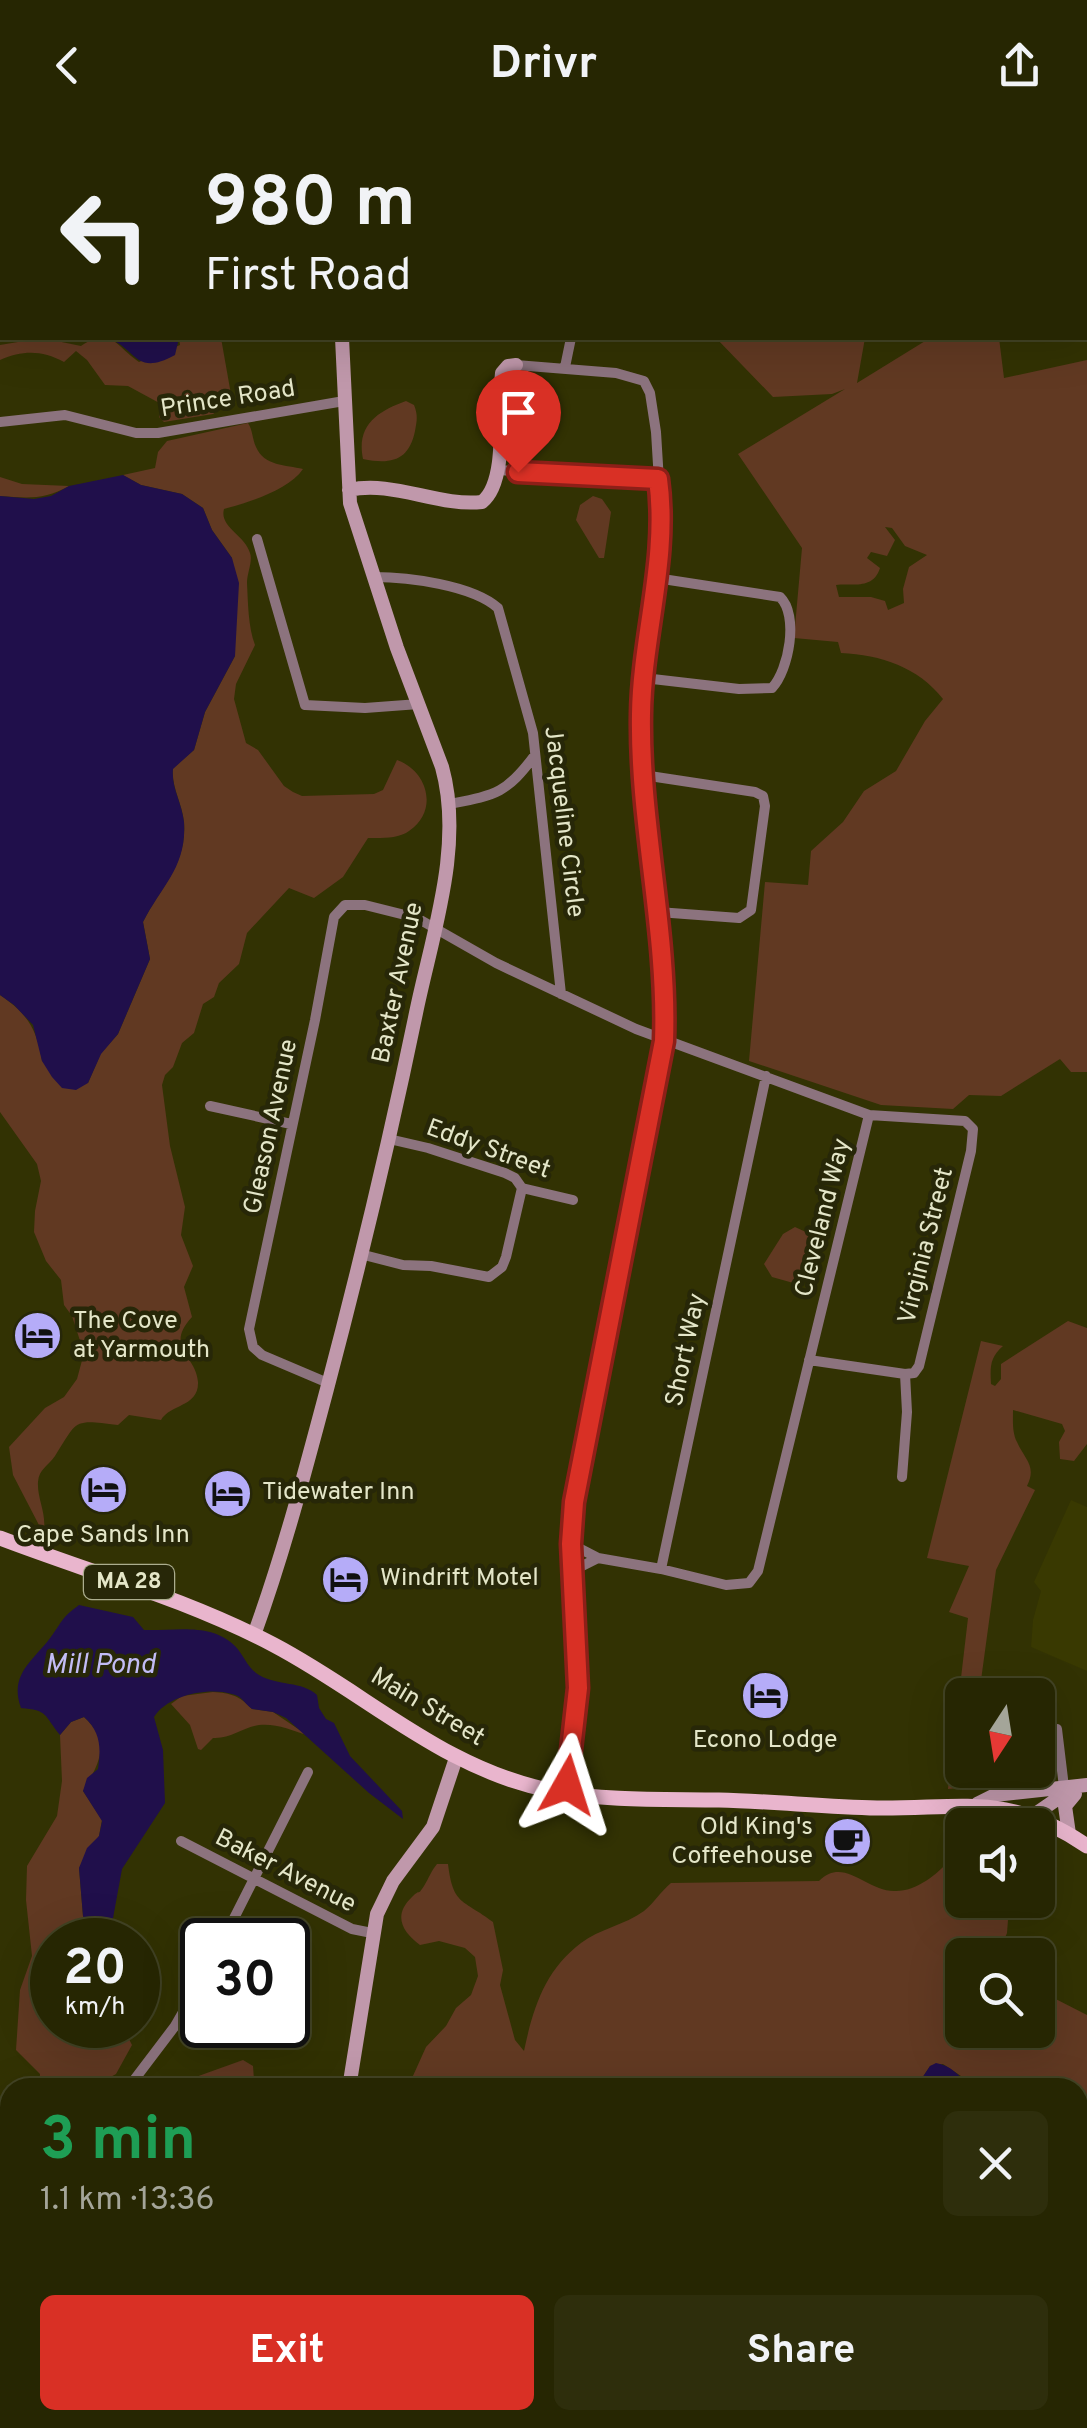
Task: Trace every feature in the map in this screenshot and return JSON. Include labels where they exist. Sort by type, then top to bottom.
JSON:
[{"type":"main road","name":"Main Street","points":[[0,1538],[192,1606],[310,1666],[456,1758],[496,1776],[566,1793],[878,1808],[977,1804],[995,1808]]},
{"type":"main road","name":"MA 28","points":[[1055,1828],[1087,1846]]},
{"type":"street","name":"Baxter Avenue","points":[[254,1636],[364,1254],[447,855],[449,804],[442,767],[355,522],[349,490],[342,340]]},
{"type":"street","points":[[565,368],[571,340]]},
{"type":"street","points":[[349,490],[366,486],[460,502],[482,502],[495,488],[502,372],[508,366],[632,375],[644,380],[650,393],[661,532],[640,715],[658,912],[664,1041],[574,1502],[571,1544],[578,1688],[566,1793]]},
{"type":"street","name":"Prince Road","points":[[0,422],[65,415],[136,432],[158,433],[344,402]]},
{"type":"street","points":[[498,470],[550,476],[658,479]]},
{"type":"street","points":[[257,539],[305,705],[365,708],[419,704]]},
{"type":"street","name":"Jacqueline Circle","points":[[374,577],[396,577],[475,595],[498,608],[506,625],[536,754],[562,994]]},
{"type":"street","points":[[644,678],[739,689],[772,688],[780,679],[790,625],[789,610],[780,597],[656,578]]},
{"type":"street","points":[[449,804],[495,795],[515,782],[536,754]]},
{"type":"street","points":[[643,775],[755,792],[763,796],[765,806],[751,910],[739,918],[658,912]]},
{"type":"street","name":"Cleveland Way","points":[[334,917],[345,905],[352,904],[417,918],[562,994],[664,1041],[869,1115],[754,1579],[736,1586],[660,1569]]},
{"type":"street","name":"Gleason Avenue","points":[[328,1383],[274,1362],[252,1344],[249,1329],[334,917]]},
{"type":"street","name":"Short Way","points":[[660,1569],[766,1076]]},
{"type":"street","points":[[210,1106],[291,1124]]},
{"type":"street","name":"Virginia Street","points":[[869,1115],[956,1120],[974,1129],[919,1366],[914,1373],[905,1374]]},
{"type":"street","name":"Eddy Street","points":[[389,1139],[504,1173],[522,1188],[573,1200]]},
{"type":"street","points":[[364,1254],[403,1265],[431,1266],[488,1278],[502,1268],[522,1188]]},
{"type":"street","points":[[809,1360],[905,1374],[908,1412],[902,1477]]},
{"type":"street","points":[[571,1544],[598,1558],[660,1569]]},
{"type":"street","points":[[572,1571],[598,1558]]},
{"type":"street","points":[[1057,1728],[1078,1789]]},
{"type":"street","points":[[350,2078],[380,1904],[439,1816],[456,1758]]},
{"type":"street","points":[[234,1918],[308,1772]]},
{"type":"street","points":[[1042,1808],[1078,1789]]},
{"type":"street","points":[[1069,1834],[1065,1806],[1078,1789]]},
{"type":"street","name":"Main Street","points":[[977,1804],[995,1795],[1078,1789]]},
{"type":"street","name":"Baker Avenue","points":[[181,1841],[352,1929],[372,1934]]},
{"type":"street","points":[[136,2078],[180,2017]]},
{"type":"shaded area","points":[[52,340],[81,346],[91,340],[113,340],[139,362],[180,345],[179,340],[221,340],[232,400],[213,414],[164,422],[159,417],[163,405],[128,386],[105,385],[76,351],[64,362],[32,353],[0,360],[0,345]]},
{"type":"shaded area","points":[[718,340],[865,340],[857,383],[927,340],[999,340],[1004,378],[1087,360],[1087,1072],[1071,1072],[1060,1059],[1001,1096],[969,1095],[953,1109],[881,1105],[749,1061],[765,882],[808,885],[811,851],[843,822],[864,791],[896,771],[925,721],[943,699],[922,679],[898,665],[841,653],[838,642],[794,638],[802,548],[738,454],[845,389],[832,394],[773,397]],"holes":[[[885,527],[892,528],[905,546],[927,555],[909,567],[904,603],[888,610],[885,601],[871,597],[839,597],[836,585],[867,583],[877,575],[880,568],[867,558],[871,552],[887,556],[895,540]]]},
{"type":"shaded area","points":[[406,401],[414,405],[417,418],[412,441],[404,454],[383,461],[363,459],[363,437],[371,421]]},
{"type":"shaded area","points":[[248,423],[264,458],[303,469],[278,489],[224,509],[225,521],[251,556],[247,579],[255,645],[236,684],[234,699],[246,743],[258,750],[284,786],[302,796],[374,794],[383,790],[397,760],[416,773],[427,803],[418,823],[405,834],[368,838],[343,877],[314,898],[289,888],[247,933],[239,964],[219,983],[214,997],[203,1004],[194,1033],[182,1043],[173,1067],[165,1075],[162,1085],[170,1146],[185,1207],[181,1235],[193,1266],[184,1287],[192,1317],[184,1327],[181,1344],[196,1373],[197,1390],[189,1401],[161,1420],[129,1415],[118,1425],[92,1422],[73,1429],[39,1478],[44,1529],[13,1475],[9,1447],[45,1408],[64,1397],[77,1379],[84,1353],[72,1316],[64,1305],[61,1280],[46,1261],[34,1232],[41,1181],[37,1164],[0,1112],[0,995],[29,1023],[42,1061],[88,1083],[101,1053],[118,1034],[150,959],[143,922],[181,851],[184,822],[173,768],[194,750],[205,712],[235,656],[232,558],[212,530],[203,508],[182,494],[141,485],[123,475],[155,468],[158,452],[167,441]]},
{"type":"shaded area","points":[[0,477],[22,484],[69,486],[44,496],[0,496]]},
{"type":"shaded area","points":[[593,496],[602,499],[611,512],[604,558],[599,558],[576,520],[580,505]]},
{"type":"shaded area","points":[[795,1227],[808,1233],[813,1246],[809,1266],[797,1284],[772,1277],[764,1264],[783,1234]]},
{"type":"shaded area","points":[[1068,1321],[1087,1328],[1087,1444],[1074,1461],[1060,1459],[1059,1442],[1065,1431],[1062,1424],[1013,1410],[1015,1438],[1030,1468],[1027,1486],[1035,1490],[996,1570],[981,1678],[961,1678],[968,1618],[949,1612],[969,1566],[927,1558],[981,1341],[1003,1346],[992,1363],[991,1384],[995,1386],[1001,1379],[1001,1364]]},
{"type":"shaded area","points":[[1071,1500],[1087,1507],[1087,1671],[1031,1647],[1041,1591],[1034,1582]]},
{"type":"shaded area","points":[[213,1692],[235,1696],[252,1709],[273,1712],[307,1735],[259,1725],[213,1738],[198,1749],[190,1725],[171,1704],[182,1696]]},
{"type":"shaded area","points":[[84,1717],[98,1735],[98,1762],[83,1791],[102,1820],[99,1836],[79,1868],[84,1918],[30,1918],[30,1937],[27,1866],[57,1816],[62,1781],[60,1735],[71,1722]]},
{"type":"shaded area","points":[[437,1864],[448,1864],[457,1895],[493,1922],[503,1970],[500,1985],[515,2040],[524,2051],[536,2005],[558,1965],[588,1938],[644,1911],[671,1883],[819,1881],[837,1872],[884,1890],[902,1891],[945,1865],[945,1918],[1008,1920],[1005,1938],[945,1938],[945,2048],[1055,2048],[1055,1999],[1087,2015],[1087,2078],[962,2078],[943,2064],[930,2066],[922,2078],[412,2078],[426,2047],[471,1995],[478,1976],[475,1957],[465,1948],[439,1941],[420,1945],[402,1923],[406,1904],[420,1891]]},
{"type":"shaded area","points":[[30,1962],[30,2048],[130,2048],[116,2074],[109,2078],[40,2078],[16,2050],[20,1990]]},
{"type":"shaded area","points":[[243,2060],[253,2066],[254,2078],[193,2078]]},
{"type":"water","points":[[112,340],[179,340],[175,355],[152,363],[137,359]]},
{"type":"water","points":[[123,475],[141,485],[182,494],[203,508],[212,530],[232,558],[239,583],[235,656],[205,712],[194,750],[173,769],[184,838],[172,875],[143,922],[150,959],[118,1034],[101,1054],[88,1083],[76,1090],[62,1088],[52,1077],[42,1061],[33,1025],[0,995],[0,496],[34,499],[51,496],[69,486]]},
{"type":"water","name":"Mill Pond","points":[[79,1605],[133,1617],[144,1630],[192,1629],[225,1638],[259,1675],[317,1695],[319,1708],[334,1723],[350,1756],[402,1811],[403,1819],[286,1718],[252,1709],[238,1696],[222,1692],[200,1692],[179,1698],[154,1717],[163,1750],[165,1803],[122,1869],[113,1918],[84,1918],[79,1868],[87,1848],[99,1836],[102,1821],[83,1791],[87,1778],[98,1769],[97,1735],[84,1717],[71,1722],[60,1735],[41,1712],[21,1708],[18,1696],[26,1667]]},
{"type":"water","points":[[930,2066],[946,2066],[961,2078],[922,2078]]},
{"type":"place","name":"The Cove at Yarmouth","points":[[38,1336]]},
{"type":"place","name":"Cape Sands Inn","points":[[103,1490]]},
{"type":"place","name":"Tidewater Inn","points":[[227,1493]]},
{"type":"place","name":"Windrift Motel","points":[[345,1579]]},
{"type":"place","name":"Econo Lodge","points":[[765,1695]]},
{"type":"place","name":"Old King's Coffeehouse","points":[[848,1842]]},
{"type":"route","points":[[518,472],[658,479],[661,514],[640,715],[658,912],[664,1041],[574,1502],[571,1544],[578,1688],[567,1785]]}]
